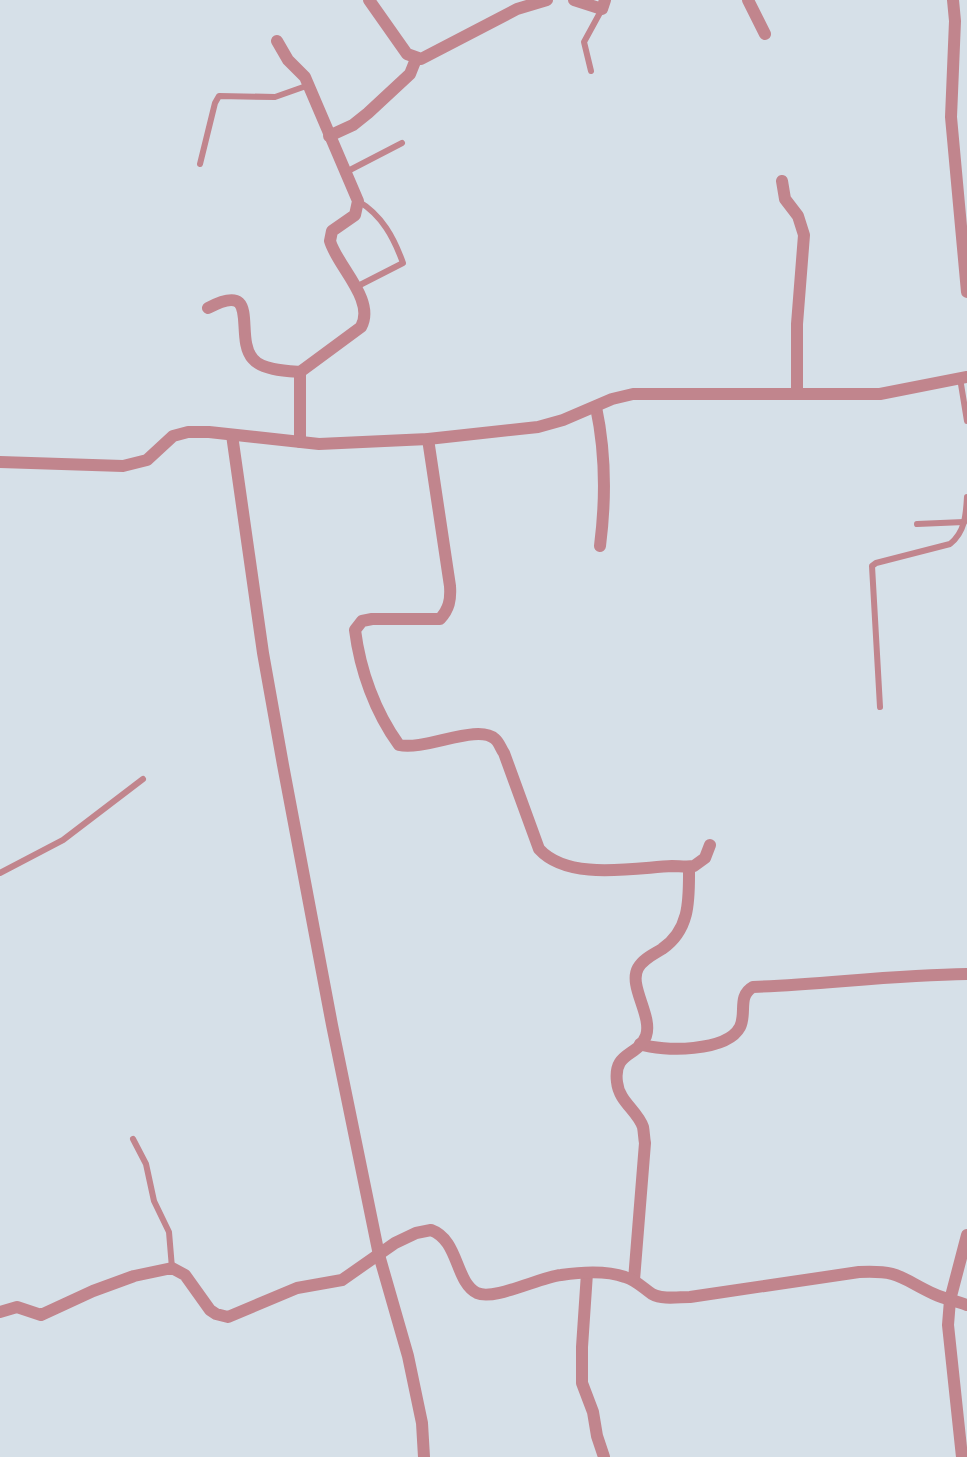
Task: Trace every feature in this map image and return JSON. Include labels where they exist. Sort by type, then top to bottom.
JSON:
[{"type":"street","points":[[369,0],[407,54],[416,59],[426,58],[517,9],[547,0]]},
{"type":"street","points":[[574,0],[603,5]]},
{"type":"street","points":[[748,0],[765,34]]},
{"type":"street","points":[[953,0],[955,21],[951,117],[967,292]]},
{"type":"street","points":[[208,308],[229,298],[235,299],[240,304],[243,315],[247,350],[251,358],[265,366],[300,372],[361,327],[365,321],[365,309],[332,247],[330,236],[336,227],[355,215],[358,201],[305,77],[288,60],[277,41]]},
{"type":"street","points":[[329,136],[353,125],[368,113],[410,74],[416,59]]},
{"type":"street","points":[[782,181],[785,199],[798,216],[804,235],[797,324],[797,394]]},
{"type":"street","points":[[300,372],[300,442]]},
{"type":"street","points":[[0,462],[123,466],[147,460],[173,436],[188,432],[300,442],[428,439],[538,427],[612,399],[633,394],[880,394],[963,378]]},
{"type":"street","points":[[596,407],[604,458],[605,505],[600,546]]},
{"type":"street","points":[[232,435],[282,765],[379,1255],[408,1356],[422,1423],[424,1457]]},
{"type":"street","points":[[428,439],[450,586],[451,599],[447,611],[440,619],[362,621],[355,630],[358,650],[373,697],[398,745],[430,745],[474,733],[487,734],[497,740],[539,849],[545,856],[557,862],[608,870],[689,867],[700,863],[710,845]]},
{"type":"street","points":[[634,1280],[645,1143],[643,1127],[623,1101],[617,1086],[616,1070],[621,1059],[640,1044],[646,1035],[647,1022],[636,970],[666,946],[682,928],[690,900],[689,867]]},
{"type":"street","points":[[640,1044],[674,1049],[726,1041],[741,1026],[743,998],[746,991],[753,988],[914,975],[967,974]]},
{"type":"street","points":[[0,1312],[12,1307],[41,1315],[134,1276],[172,1268],[185,1275],[210,1310],[228,1317],[297,1288],[342,1280],[395,1243],[430,1230],[447,1243],[471,1289],[482,1295],[551,1277],[587,1273],[617,1274],[634,1280],[658,1296],[690,1297],[880,1271],[900,1275],[935,1295],[967,1304]]},
{"type":"street","points":[[962,1457],[948,1325],[950,1300],[967,1235]]},
{"type":"street","points":[[587,1273],[582,1336],[582,1383],[593,1412],[604,1457]]},
{"type":"lane","points":[[591,71],[584,41],[603,5]]},
{"type":"lane","points":[[200,164],[219,96],[275,97],[309,85]]},
{"type":"lane","points":[[346,172],[402,143]]},
{"type":"lane","points":[[355,287],[403,263],[387,228],[372,209],[358,201]]},
{"type":"lane","points":[[963,378],[967,421]]},
{"type":"lane","points":[[880,707],[872,566],[950,544],[959,536],[967,498]]},
{"type":"lane","points":[[917,524],[964,522]]},
{"type":"lane","points":[[0,873],[63,841],[143,779]]},
{"type":"lane","points":[[132,1139],[146,1164],[154,1201],[169,1232],[172,1268]]}]
